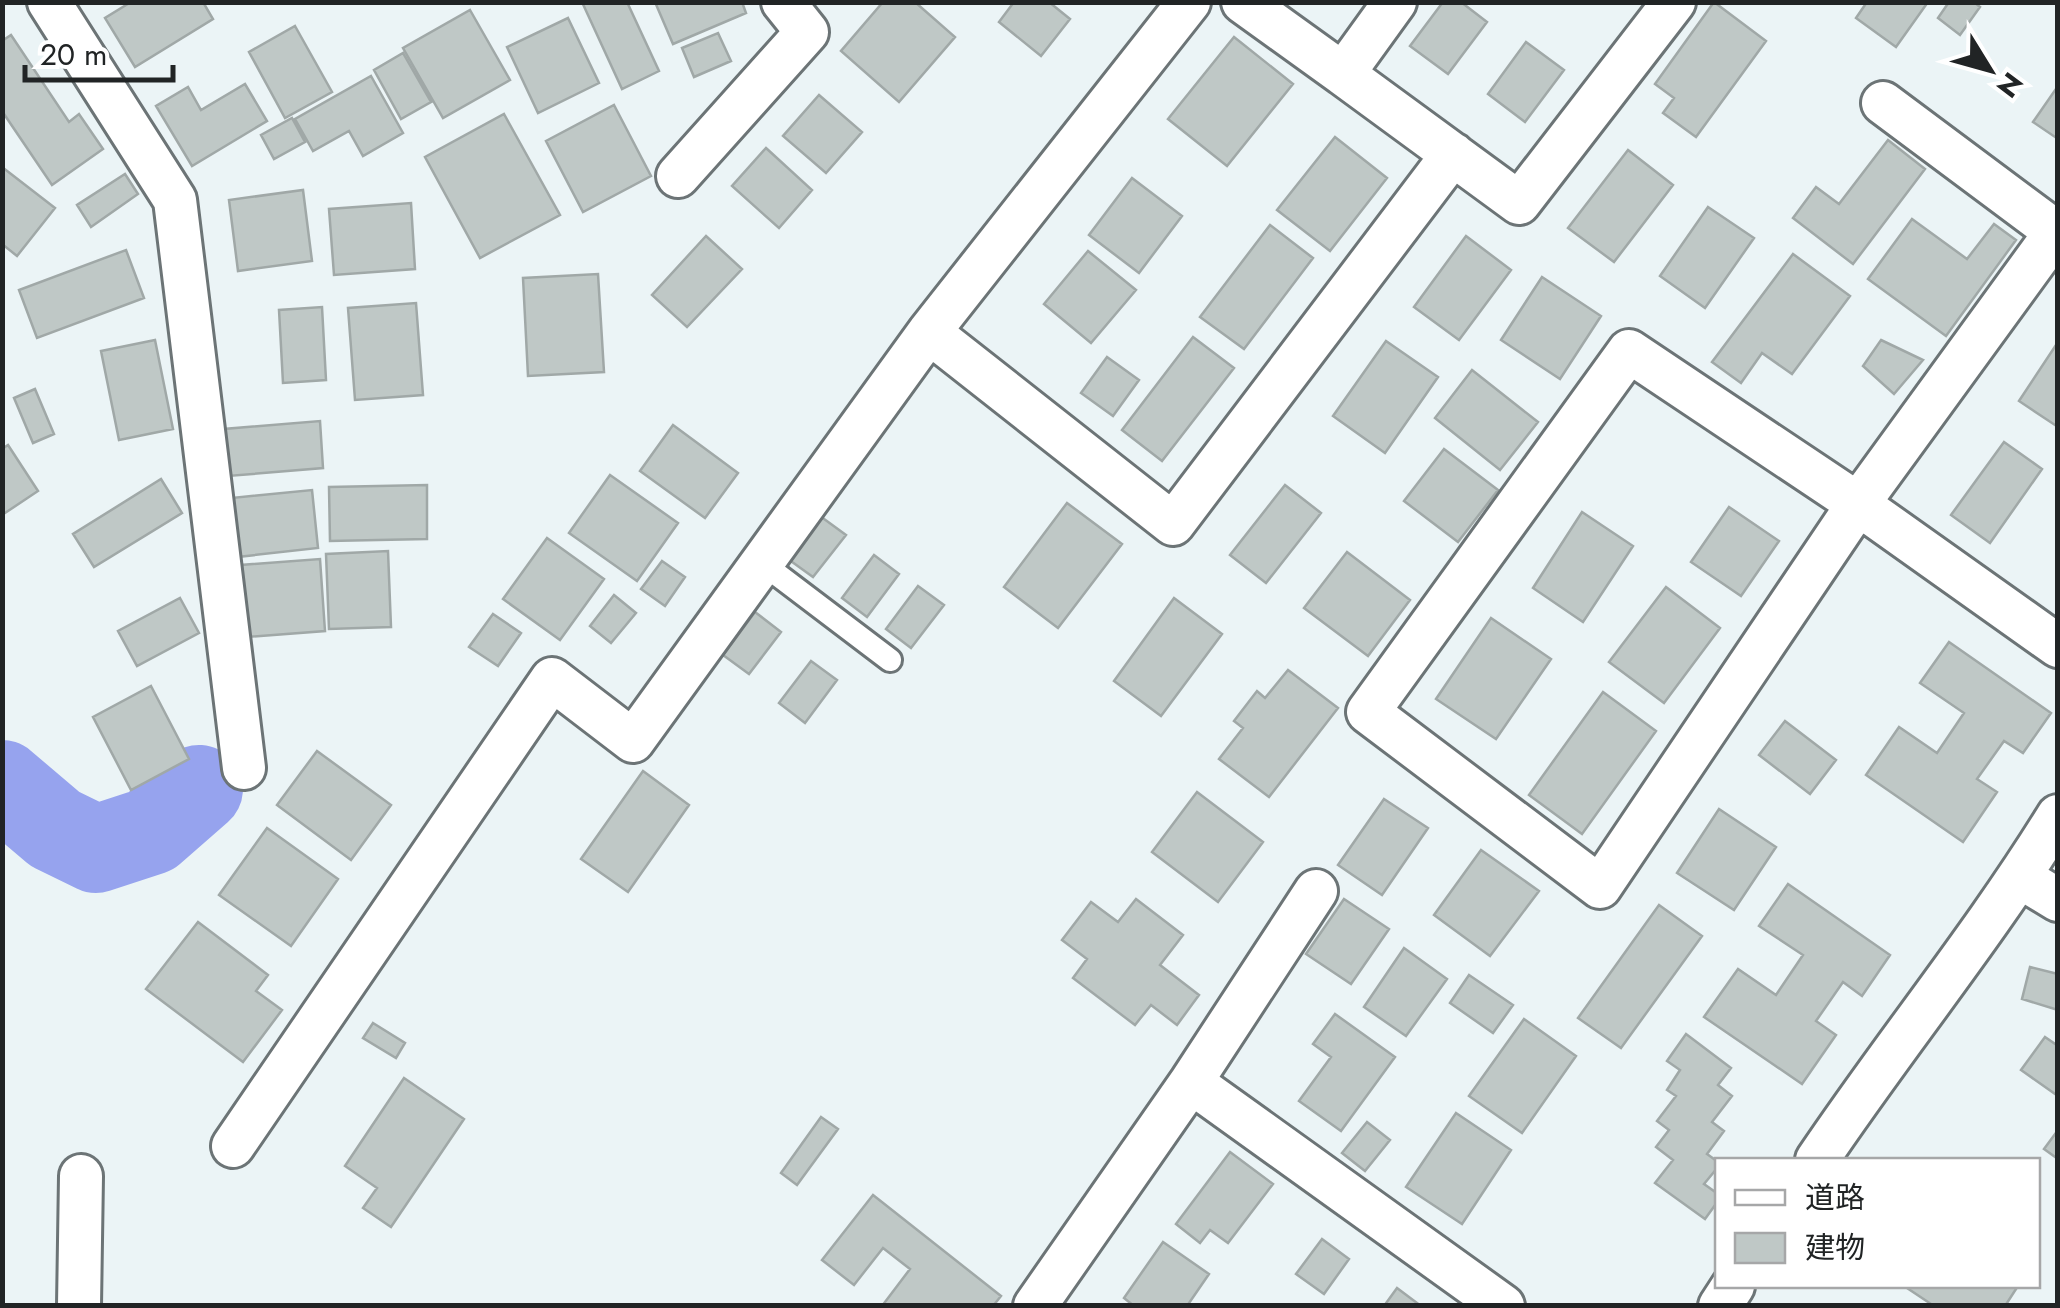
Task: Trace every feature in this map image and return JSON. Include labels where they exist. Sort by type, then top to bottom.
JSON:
[{"type":"street","points":[[49,2],[175,200],[244,768]]},
{"type":"street","points":[[678,176],[807,32],[783,2]]},
{"type":"street","points":[[233,1146],[552,679],[633,740],[929,332],[1189,2]]},
{"type":"street","points":[[1243,2],[1520,203],[1674,2]]},
{"type":"street","points":[[1343,74],[1395,2]]},
{"type":"street","points":[[1883,103],[2056,232],[1858,504],[1600,887],[1368,712],[1629,351],[1858,504],[2058,646]]},
{"type":"street","points":[[929,332],[1173,524],[1453,154]]},
{"type":"street","points":[[1818,1158],[1867,1085],[2020,877],[2058,816]]},
{"type":"street","points":[[2020,877],[2058,900]]},
{"type":"street","points":[[1035,1306],[1191,1082],[1316,891]]},
{"type":"street","points":[[1191,1082],[1503,1306]]},
{"type":"street","points":[[79,1306],[82,1176]]},
{"type":"lane","points":[[762,563],[890,660]]},
{"type":"building","points":[[131,2],[203,2],[213,19],[135,67],[105,18]]},
{"type":"building","points":[[582,2],[627,2],[659,71],[622,89]]},
{"type":"building","points":[[655,2],[742,2],[746,13],[673,44]]},
{"type":"building","points":[[883,2],[915,2],[955,37],[899,102],[841,51]]},
{"type":"building","points":[[1014,2],[1049,2],[1070,19],[1041,56],[999,22]]},
{"type":"building","points":[[1443,2],[1461,2],[1487,22],[1448,74],[1410,46]]},
{"type":"building","points":[[1714,2],[1766,41],[1696,137],[1663,113],[1674,98],[1655,84]]},
{"type":"building","points":[[1867,2],[1928,2],[1896,47],[1856,18]]},
{"type":"building","points":[[1949,2],[1974,2],[1980,7],[1960,35],[1938,18]]},
{"type":"building","points":[[470,10],[510,80],[443,118],[403,48]]},
{"type":"building","points":[[568,18],[599,83],[538,113],[507,47]]},
{"type":"building","points":[[295,26],[332,92],[285,118],[249,52]]},
{"type":"building","points":[[718,33],[731,61],[694,77],[682,48]]},
{"type":"building","points":[[11,35],[69,122],[79,114],[103,149],[52,185],[2,111],[2,41]]},
{"type":"building","points":[[1234,37],[1293,84],[1227,166],[1168,119]]},
{"type":"building","points":[[1526,42],[1564,70],[1525,122],[1488,94]]},
{"type":"building","points":[[403,53],[431,102],[401,119],[374,70]]},
{"type":"building","points":[[371,76],[403,133],[363,156],[349,131],[313,151],[295,119]]},
{"type":"building","points":[[245,84],[267,121],[192,166],[156,106],[188,87],[201,110]]},
{"type":"building","points":[[2058,86],[2058,139],[2033,122]]},
{"type":"building","points":[[819,95],[862,132],[826,173],[783,136]]},
{"type":"building","points":[[614,105],[651,176],[583,212],[546,141]]},
{"type":"building","points":[[504,114],[560,215],[480,258],[425,157]]},
{"type":"building","points":[[292,118],[305,142],[274,159],[261,135]]},
{"type":"building","points":[[1335,137],[1387,178],[1330,251],[1277,210]]},
{"type":"building","points":[[1888,140],[1925,169],[1853,264],[1793,218],[1816,187],[1839,204]]},
{"type":"building","points":[[766,148],[812,190],[779,228],[732,186]]},
{"type":"building","points":[[1628,150],[1673,185],[1614,262],[1568,228]]},
{"type":"building","points":[[2,167],[55,208],[17,256],[2,244]]},
{"type":"building","points":[[125,174],[138,194],[91,227],[77,205]]},
{"type":"building","points":[[1132,178],[1182,216],[1139,273],[1089,235]]},
{"type":"building","points":[[303,190],[312,261],[238,271],[229,200]]},
{"type":"building","points":[[411,203],[415,269],[334,275],[329,209]]},
{"type":"building","points":[[1708,207],[1754,238],[1705,308],[1660,276]]},
{"type":"building","points":[[1912,219],[1967,259],[1994,224],[2016,240],[1946,336],[1868,279]]},
{"type":"building","points":[[1270,225],[1313,258],[1244,349],[1200,317]]},
{"type":"building","points":[[706,236],[742,269],[687,327],[652,295]]},
{"type":"building","points":[[1466,236],[1511,270],[1459,340],[1414,307]]},
{"type":"building","points":[[126,250],[144,298],[37,338],[19,290]]},
{"type":"building","points":[[1088,251],[1136,290],[1091,343],[1044,304]]},
{"type":"building","points":[[1793,254],[1850,296],[1792,374],[1762,353],[1741,383],[1712,362]]},
{"type":"building","points":[[598,274],[604,372],[528,376],[523,278]]},
{"type":"building","points":[[1542,277],[1601,316],[1560,379],[1501,340]]},
{"type":"building","points":[[416,303],[423,395],[355,400],[348,308]]},
{"type":"building","points":[[322,307],[326,380],[283,383],[279,310]]},
{"type":"building","points":[[1193,337],[1234,368],[1162,461],[1122,430]]},
{"type":"building","points":[[155,340],[173,429],[119,440],[101,351]]},
{"type":"building","points":[[1881,340],[1923,360],[1894,394],[1863,366]]},
{"type":"building","points":[[1386,341],[1438,377],[1385,453],[1333,416]]},
{"type":"building","points":[[2058,342],[2058,427],[2019,401]]},
{"type":"building","points":[[1107,357],[1139,380],[1113,416],[1081,393]]},
{"type":"building","points":[[1472,370],[1538,422],[1500,470],[1435,418]]},
{"type":"building","points":[[35,389],[54,434],[33,443],[14,398]]},
{"type":"building","points":[[320,421],[323,468],[228,476],[224,429]]},
{"type":"building","points":[[673,425],[738,473],[705,518],[640,471]]},
{"type":"building","points":[[2004,442],[2042,469],[1990,543],[1951,515]]},
{"type":"building","points":[[8,445],[38,491],[2,515],[2,449]]},
{"type":"building","points":[[1444,449],[1498,490],[1458,542],[1404,501]]},
{"type":"building","points":[[610,475],[678,523],[637,581],[569,533]]},
{"type":"building","points":[[161,479],[182,513],[94,567],[73,534]]},
{"type":"building","points":[[427,485],[427,539],[330,541],[329,487]]},
{"type":"building","points":[[1285,485],[1321,513],[1266,583],[1230,555]]},
{"type":"building","points":[[312,490],[318,548],[237,557],[231,498]]},
{"type":"building","points":[[1067,503],[1122,544],[1058,628],[1004,587]]},
{"type":"building","points":[[1729,507],[1779,541],[1741,596],[1691,562]]},
{"type":"building","points":[[1582,512],[1633,546],[1583,622],[1533,588]]},
{"type":"building","points":[[820,516],[846,535],[813,577],[788,559]]},
{"type":"building","points":[[547,538],[604,579],[560,640],[503,599]]},
{"type":"building","points":[[388,551],[391,627],[329,629],[326,554]]},
{"type":"building","points":[[1347,552],[1410,600],[1368,656],[1304,608]]},
{"type":"building","points":[[874,555],[899,574],[867,617],[842,598]]},
{"type":"building","points":[[320,559],[325,631],[246,637],[241,565]]},
{"type":"building","points":[[662,561],[685,577],[665,606],[641,589]]},
{"type":"building","points":[[918,586],[944,605],[911,648],[886,629]]},
{"type":"building","points":[[1666,587],[1720,628],[1664,703],[1609,662]]},
{"type":"building","points":[[614,595],[636,613],[611,643],[590,626]]},
{"type":"building","points":[[180,598],[199,633],[137,666],[118,631]]},
{"type":"building","points":[[1174,598],[1222,634],[1161,716],[1114,681]]},
{"type":"building","points":[[755,612],[781,632],[749,674],[723,655]]},
{"type":"building","points":[[493,614],[521,633],[498,666],[469,647]]},
{"type":"building","points":[[1491,618],[1551,659],[1496,739],[1436,699]]},
{"type":"building","points":[[1949,642],[2051,713],[2023,753],[2004,741],[1977,779],[1997,792],[1963,842],[1866,775],[1899,727],[1937,753],[1964,713],[1920,683]]},
{"type":"building","points":[[811,661],[837,680],[805,723],[779,703]]},
{"type":"building","points":[[1288,670],[1338,708],[1269,797],[1219,759],[1243,728],[1234,721],[1257,691],[1265,698]]},
{"type":"building","points":[[151,686],[189,759],[131,790],[93,717]]},
{"type":"building","points":[[1603,692],[1656,731],[1582,834],[1529,795]]},
{"type":"building","points":[[1785,721],[1836,760],[1810,794],[1759,755]]},
{"type":"building","points":[[317,751],[391,805],[351,860],[277,805]]},
{"type":"building","points":[[643,771],[689,805],[628,892],[581,859]]},
{"type":"building","points":[[1197,792],[1263,842],[1218,902],[1152,852]]},
{"type":"building","points":[[1384,799],[1428,828],[1382,895],[1338,865]]},
{"type":"building","points":[[1719,809],[1776,847],[1734,910],[1677,873]]},
{"type":"building","points":[[267,828],[338,879],[291,946],[219,895]]},
{"type":"building","points":[[1481,850],[1539,891],[1490,956],[1434,915]]},
{"type":"building","points":[[1788,884],[1890,955],[1862,996],[1843,982],[1816,1021],[1836,1035],[1802,1084],[1704,1017],[1738,969],[1776,995],[1803,955],[1759,926]]},
{"type":"building","points":[[1136,899],[1183,935],[1160,965],[1199,995],[1177,1025],[1151,1005],[1135,1025],[1073,978],[1087,959],[1062,940],[1091,902],[1118,922]]},
{"type":"building","points":[[1344,899],[1389,929],[1351,984],[1306,954]]},
{"type":"building","points":[[1659,905],[1702,936],[1621,1048],[1578,1018]]},
{"type":"building","points":[[198,922],[268,975],[256,991],[282,1010],[243,1062],[146,989]]},
{"type":"building","points":[[1404,948],[1447,979],[1406,1036],[1364,1007]]},
{"type":"building","points":[[2030,967],[2058,974],[2058,1010],[2022,999]]},
{"type":"building","points":[[1469,975],[1513,1005],[1493,1033],[1450,1003]]},
{"type":"building","points":[[1335,1014],[1395,1057],[1341,1131],[1299,1101],[1331,1057],[1313,1044]]},
{"type":"building","points":[[1524,1019],[1576,1056],[1522,1133],[1469,1096]]},
{"type":"building","points":[[373,1023],[405,1043],[396,1058],[363,1038]]},
{"type":"building","points":[[1686,1034],[1731,1068],[1718,1085],[1732,1096],[1712,1122],[1724,1131],[1707,1154],[1715,1160],[1715,1171],[1704,1184],[1715,1192],[1715,1205],[1705,1219],[1655,1183],[1673,1160],[1656,1147],[1669,1130],[1657,1121],[1676,1096],[1667,1090],[1680,1070],[1667,1061]]},
{"type":"building","points":[[2045,1037],[2058,1046],[2058,1096],[2021,1070]]},
{"type":"building","points":[[404,1078],[464,1119],[391,1227],[363,1208],[377,1188],[345,1166]]},
{"type":"building","points":[[1456,1113],[1511,1150],[1462,1224],[1406,1187]]},
{"type":"building","points":[[821,1117],[838,1129],[797,1185],[781,1173]]},
{"type":"building","points":[[1367,1122],[1390,1140],[1365,1171],[1342,1153]]},
{"type":"building","points":[[2058,1130],[2058,1159],[2044,1149]]},
{"type":"building","points":[[1230,1152],[1273,1184],[1228,1243],[1210,1230],[1200,1243],[1176,1224]]},
{"type":"building","points":[[873,1195],[1001,1296],[993,1306],[882,1306],[910,1269],[883,1248],[854,1285],[822,1260]]},
{"type":"building","points":[[1322,1239],[1349,1259],[1324,1294],[1296,1274]]},
{"type":"building","points":[[1163,1242],[1209,1274],[1187,1306],[1134,1306],[1124,1298]]},
{"type":"building","points":[[1397,1288],[1421,1306],[1384,1306]]},
{"type":"building","points":[[1907,1288],[2017,1288],[2005,1306],[1934,1306]]},
{"type":"waterway","points":[[2,784],[55,829],[96,849],[151,831],[199,789]]}]
